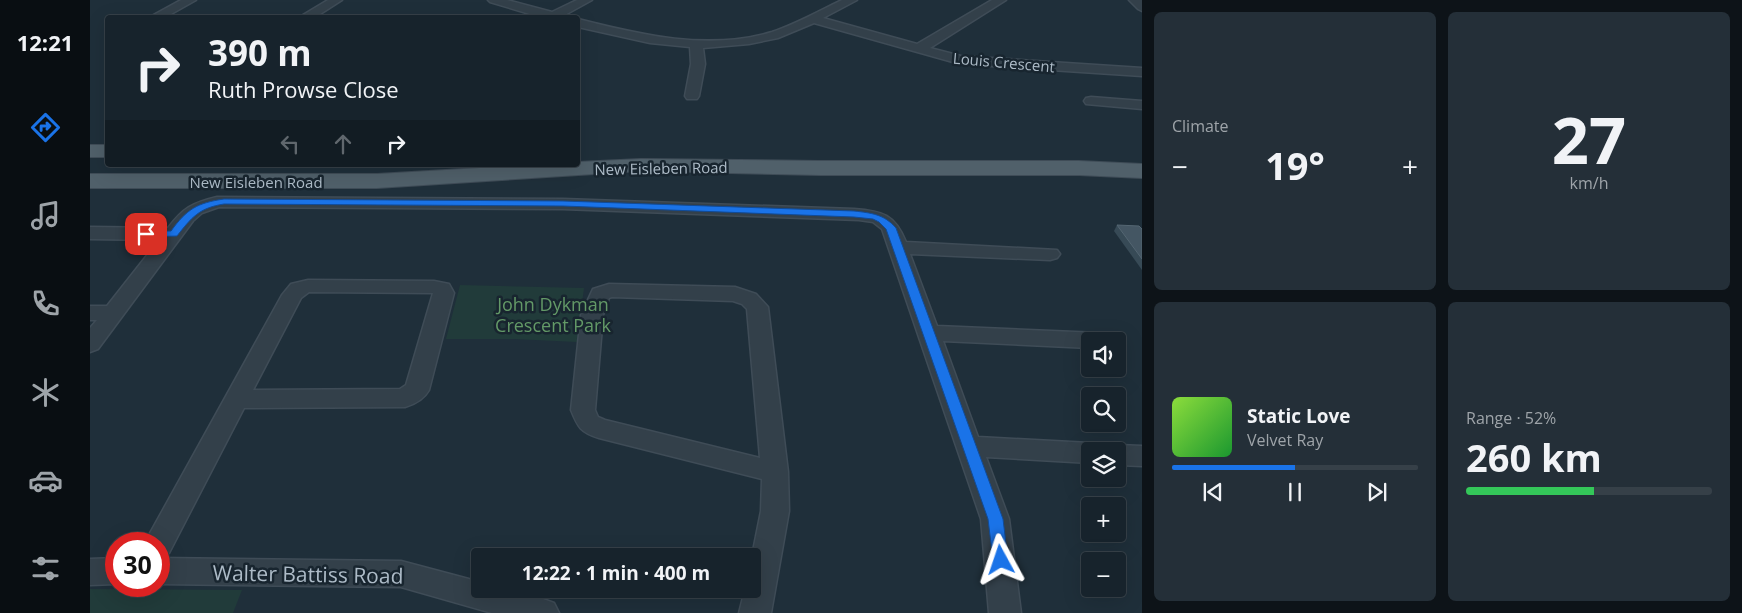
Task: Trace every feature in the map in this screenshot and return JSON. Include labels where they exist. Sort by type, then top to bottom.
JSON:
[{"type":"main road","points":[[90,151],[105,151]]},
{"type":"main road","name":"New Eisleben Road","points":[[580,154],[1069,156],[1142,159]]},
{"type":"main road","name":"New Eisleben Road","points":[[90,181],[377,181],[641,165],[820,168],[1079,168],[1142,171]]},
{"type":"street","points":[[160,15],[190,0]]},
{"type":"street","points":[[309,15],[336,0]]},
{"type":"street","points":[[494,0],[547,15]]},
{"type":"street","points":[[558,15],[586,0]]},
{"type":"street","points":[[580,23],[647,40],[696,44],[741,41],[774,34],[851,0]]},
{"type":"street","points":[[918,48],[1000,0]]},
{"type":"street","points":[[1135,0],[1142,8]]},
{"type":"street","name":"Louis Crescent","points":[[812,18],[960,60],[1142,72]]},
{"type":"street","points":[[692,96],[698,64],[696,44]]},
{"type":"street","points":[[1092,68],[1118,103]]},
{"type":"street","points":[[1091,101],[1142,105]]},
{"type":"street","points":[[90,344],[186,217],[196,209],[210,204],[224,202],[563,204],[867,215],[888,224],[969,446],[998,531],[1005,613]]},
{"type":"street","points":[[90,233],[174,234]]},
{"type":"street","points":[[898,248],[1050,254]]},
{"type":"street","points":[[165,532],[235,399],[292,295],[298,289],[308,286],[434,287],[442,289],[444,293],[417,390],[405,398],[235,399]]},
{"type":"street","points":[[755,613],[775,511],[775,472],[759,312],[754,303],[742,296],[728,294],[609,290],[600,294],[592,315],[583,410],[589,423],[599,428],[775,472]]},
{"type":"street","points":[[90,313],[113,314]]},
{"type":"street","points":[[929,333],[1081,340]]},
{"type":"street","points":[[969,446],[1081,452]]},
{"type":"street","points":[[1126,455],[1142,456]]},
{"type":"street","name":"Walter Battiss Road","points":[[170,571],[401,574],[543,613]]},
{"type":"street","points":[[90,572],[105,572]]},
{"type":"green space","name":"John Dykman Crescent Park","points":[[460,285],[584,288],[577,342],[514,339],[446,339]]},
{"type":"green space","points":[[90,589],[105,589],[105,597],[170,597],[170,590],[242,590],[233,613],[90,613]]},
{"type":"building","points":[[1117,225],[1139,226],[1142,229],[1142,259]]},
{"type":"route","points":[[146,234],[174,234],[190,213],[203,206],[217,202],[563,204],[854,214],[875,217],[888,224],[891,228],[995,519],[1001,560]]}]
